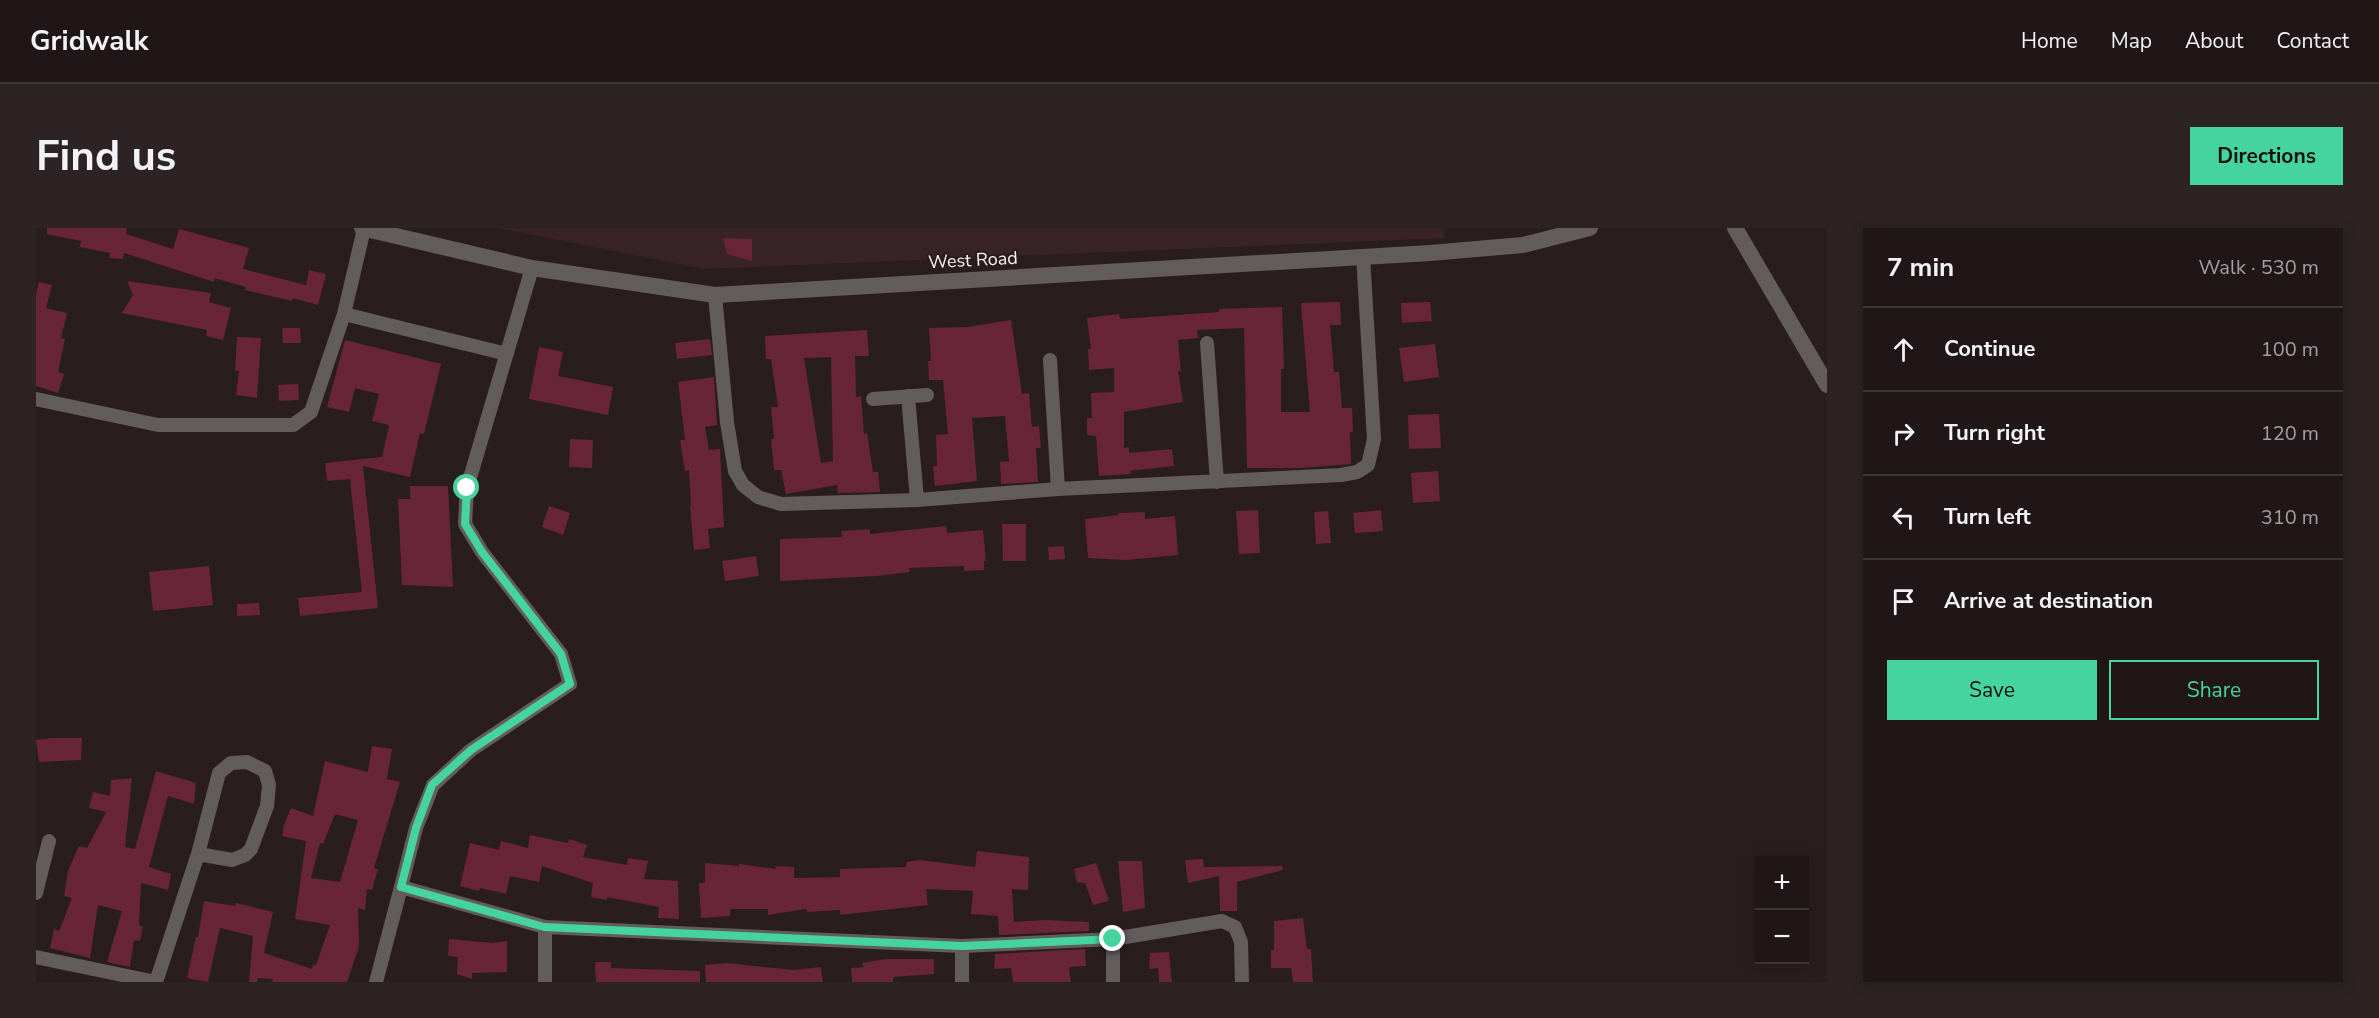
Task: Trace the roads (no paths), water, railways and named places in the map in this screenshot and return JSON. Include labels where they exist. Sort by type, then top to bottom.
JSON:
[{"type":"street","name":"West Road","points":[[363,228],[532,268],[715,295],[1430,253],[1523,245],[1590,228]]},
{"type":"street","points":[[36,399],[158,425],[293,425],[310,412],[344,314],[363,228]]},
{"type":"street","points":[[1735,228],[1827,385]]},
{"type":"street","points":[[715,295],[727,422],[735,471],[743,485],[758,497],[781,504],[917,500],[1058,489],[1341,476],[1357,472],[1368,465],[1374,439],[1363,256]]},
{"type":"street","points":[[376,982],[416,828],[432,785],[471,750],[570,684],[561,654],[482,552],[465,524],[467,488],[532,268]]},
{"type":"street","points":[[344,314],[507,354]]},
{"type":"street","points":[[1207,343],[1217,482]]},
{"type":"street","points":[[1050,360],[1058,489]]},
{"type":"street","points":[[873,399],[927,395]]},
{"type":"street","points":[[908,396],[917,500]]},
{"type":"street","points":[[36,957],[156,982],[198,854],[219,773],[231,764],[247,762],[265,771],[269,784],[267,806],[251,849],[245,855],[232,860],[198,854]]},
{"type":"street","points":[[36,893],[49,841]]},
{"type":"street","points":[[401,887],[544,927],[962,946],[1113,939],[1222,921],[1235,927],[1239,936],[1242,982]]},
{"type":"street","points":[[544,927],[544,982]]},
{"type":"street","points":[[1113,939],[1113,982]]},
{"type":"street","points":[[962,946],[962,982]]}]
